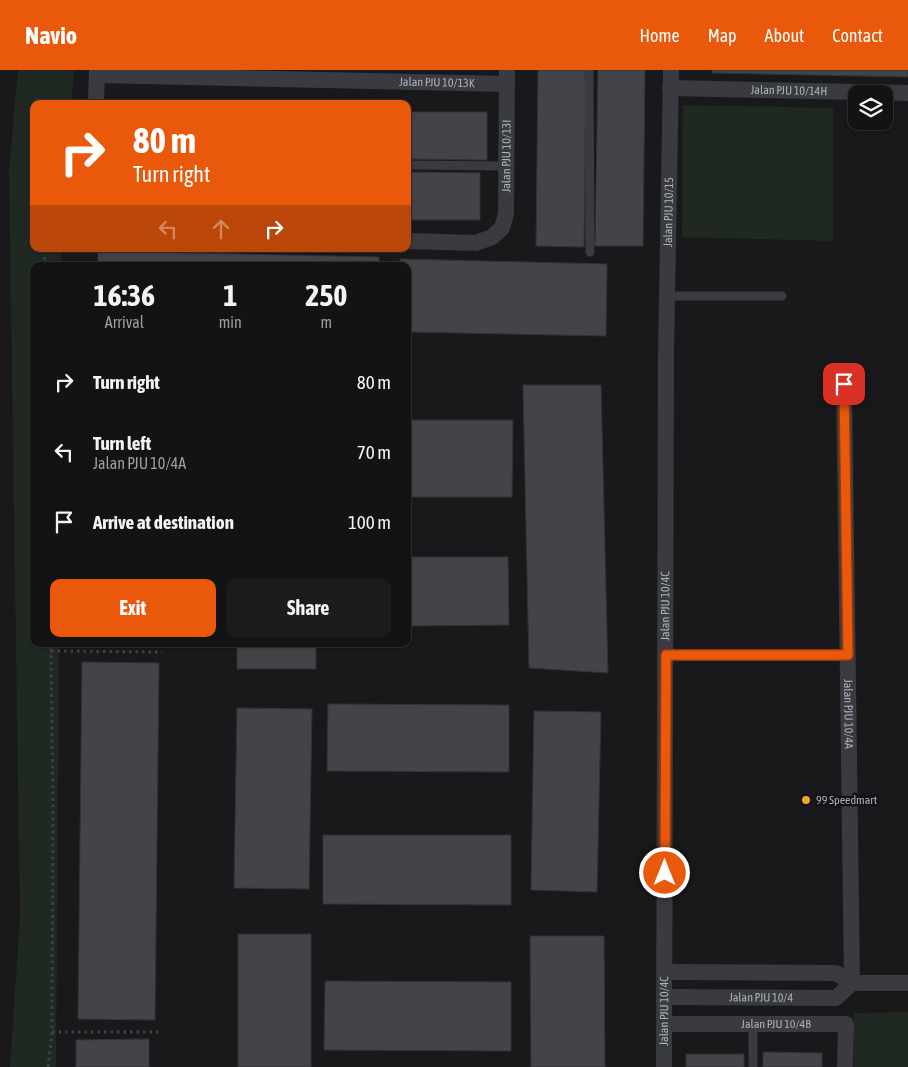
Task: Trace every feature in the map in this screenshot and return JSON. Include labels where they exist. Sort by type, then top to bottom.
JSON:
[{"type":"street","name":"Jalan PJU 10/15","points":[[666,354],[671,70]]},
{"type":"street","name":"Jalan PJU 10/13K","points":[[97,72],[507,77]]},
{"type":"street","points":[[96,100],[97,72]]},
{"type":"street","name":"Jalan PJU 10/13I","points":[[411,241],[476,243],[492,237],[502,228],[506,214],[507,77]]},
{"type":"street","name":"Jalan PJU 10/14H","points":[[670,88],[908,93]]},
{"type":"street","name":"Jalan PJU 10/4C","points":[[664,1067],[666,354]]},
{"type":"street","name":"Jalan PJU 10/4A","points":[[844,384],[852,983]]},
{"type":"street","name":"Jalan PJU 10/4","points":[[665,972],[836,973],[852,983],[908,983]]},
{"type":"street","name":"Jalan PJU 10/4","points":[[664,997],[836,998],[852,983]]},
{"type":"street","name":"Jalan PJU 10/4B","points":[[664,1024],[846,1024],[845,1067]]},
{"type":"lane","points":[[589,70],[590,252]]},
{"type":"lane","points":[[411,165],[507,166]]},
{"type":"lane","points":[[668,296],[782,296]]},
{"type":"lane","points":[[666,655],[848,655]]},
{"type":"lane","points":[[752,1067],[753,1024]]},
{"type":"path","points":[[48,1067],[52,1032],[53,810],[51,647]]},
{"type":"path","points":[[51,651],[162,652]]},
{"type":"path","points":[[52,1032],[162,1032]]},
{"type":"shaded area","points":[[18,70],[74,70],[71,100],[30,100],[30,252],[61,252],[61,262],[30,262],[30,647],[59,647],[56,1067],[10,1067],[20,918],[9,170]]},
{"type":"shaded area","points":[[683,105],[833,108],[833,241],[682,237]]},
{"type":"shaded area","points":[[908,1012],[908,1067],[854,1067],[854,1013]]},
{"type":"building","points":[[538,70],[586,70],[584,247],[536,246]]},
{"type":"building","points":[[598,70],[645,70],[643,246],[595,246]]},
{"type":"building","points":[[712,70],[908,70],[908,77],[712,73]]},
{"type":"building","points":[[411,112],[487,112],[487,160],[411,159]]},
{"type":"building","points":[[411,172],[480,173],[480,220],[411,220]]},
{"type":"building","points":[[98,252],[379,257],[379,262],[98,262]]},
{"type":"building","points":[[400,259],[607,264],[606,336],[411,332],[411,262],[400,262]]},
{"type":"building","points":[[523,385],[601,385],[608,673],[529,668]]},
{"type":"building","points":[[411,420],[513,420],[512,497],[411,497]]},
{"type":"building","points":[[411,557],[508,557],[509,625],[411,626]]},
{"type":"building","points":[[237,647],[316,647],[316,669],[237,669]]},
{"type":"building","points":[[82,662],[159,663],[155,1020],[78,1019]]},
{"type":"building","points":[[328,704],[509,705],[509,772],[327,771]]},
{"type":"building","points":[[237,708],[312,709],[309,889],[234,888]]},
{"type":"building","points":[[534,711],[601,712],[597,892],[531,890]]},
{"type":"building","points":[[323,835],[511,835],[511,905],[323,904]]},
{"type":"building","points":[[238,934],[311,934],[311,1067],[238,1067]]},
{"type":"building","points":[[530,936],[604,936],[605,1067],[531,1067]]},
{"type":"building","points":[[325,981],[511,982],[511,1051],[324,1050]]},
{"type":"building","points":[[149,1039],[149,1067],[76,1067],[76,1040]]},
{"type":"building","points":[[763,1052],[822,1053],[822,1067],[763,1067]]},
{"type":"building","points":[[686,1054],[744,1054],[744,1067],[686,1067]]},
{"type":"place","name":"99 Speedmart","points":[[806,800]]},
{"type":"route","points":[[665,873],[666,655],[848,655],[844,384]]}]
